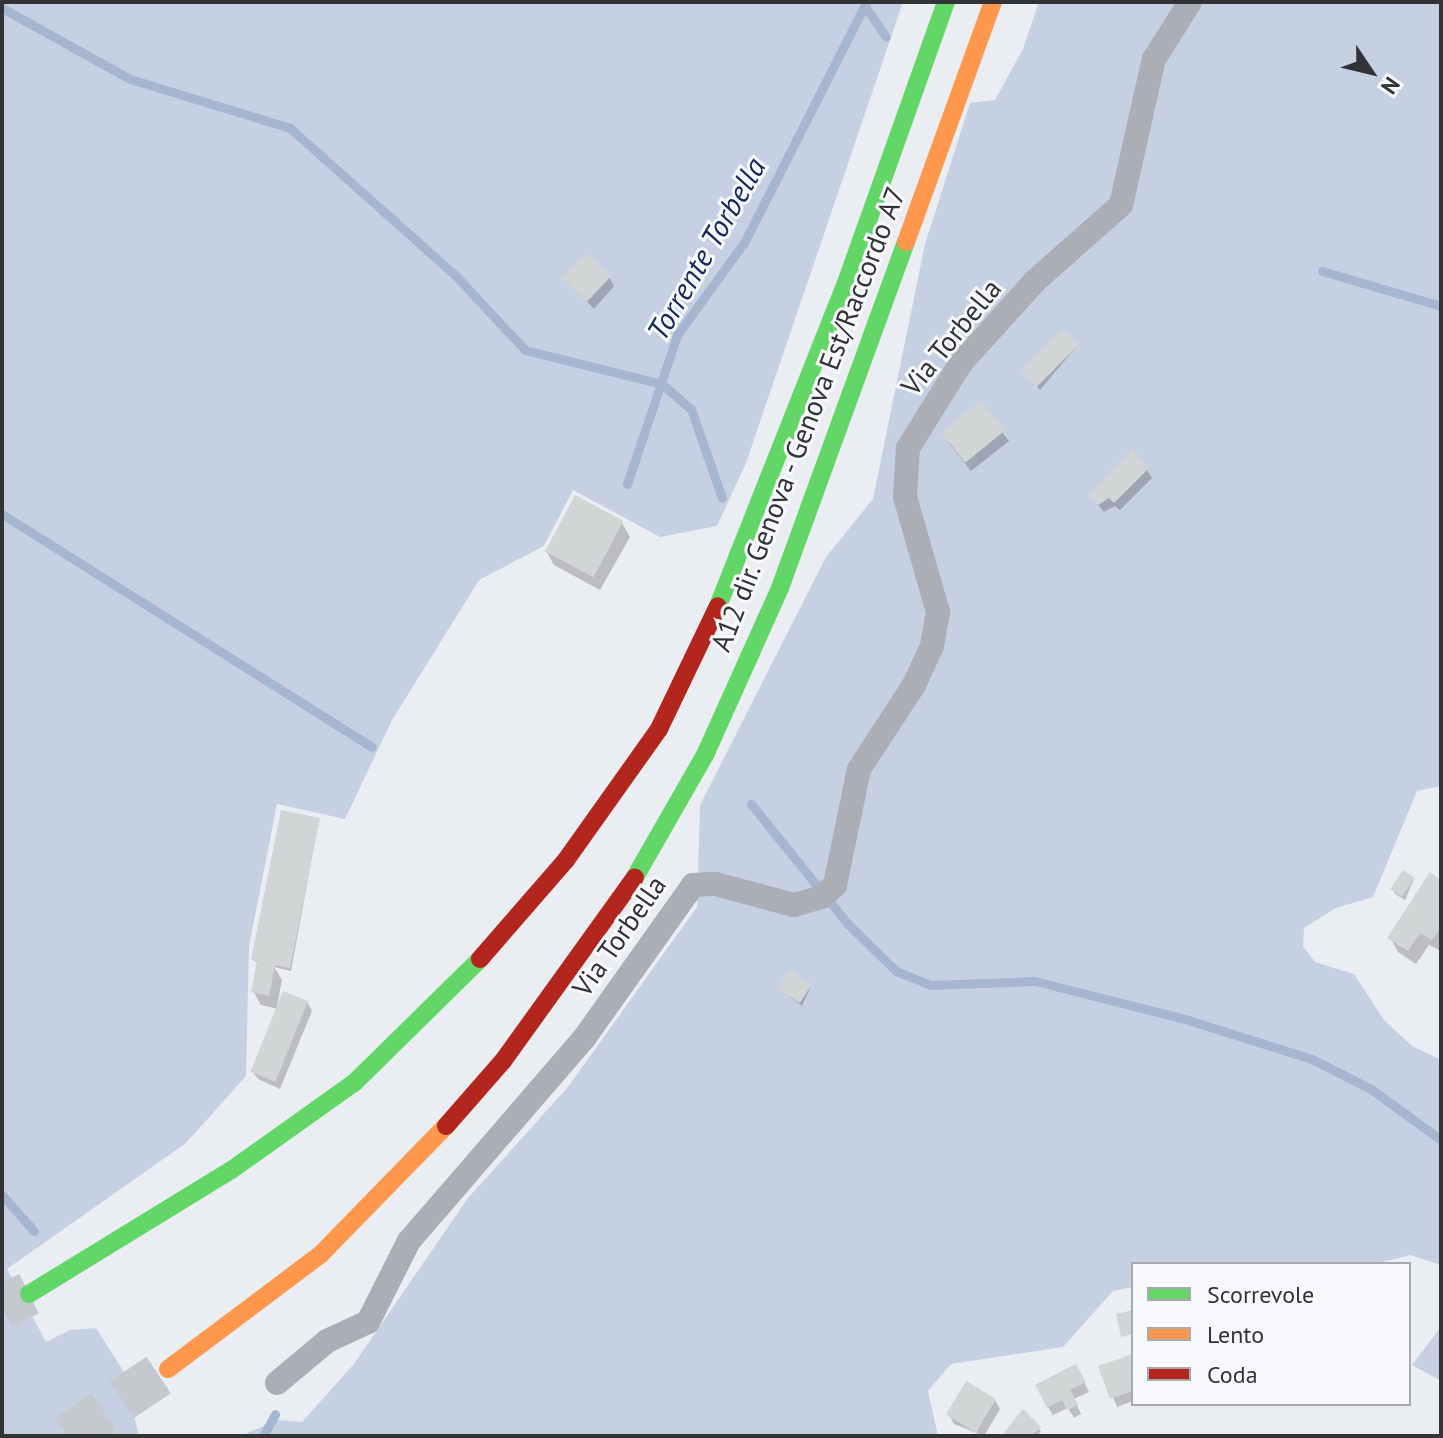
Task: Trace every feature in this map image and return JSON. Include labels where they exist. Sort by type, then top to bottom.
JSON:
[{"type":"highway","points":[[29,1294],[230,1171],[354,1083],[454,989],[566,860],[659,729],[735,570],[847,280],[946,2]]},
{"type":"highway","name":"A12 dir. Genova - Genova Est/Raccordo A7","points":[[168,1369],[321,1254],[416,1159],[503,1061],[620,903],[705,755],[780,588],[993,2]]},
{"type":"street","name":"Via Torbella","points":[[277,1383],[327,1341],[368,1322],[409,1241],[585,1037],[693,885],[715,884],[794,905],[822,897],[835,885],[859,769],[914,685],[932,646],[938,612],[905,497],[908,448],[961,363],[1035,281],[1121,205],[1154,59],[1190,2]]},
{"type":"shaded area","points":[[2,2],[903,2],[746,463],[717,526],[660,537],[573,490],[544,546],[479,580],[392,720],[345,819],[277,804],[249,946],[246,1076],[186,1143],[7,1269],[46,1342],[70,1330],[96,1328],[124,1372],[139,1436],[2,1436]]},
{"type":"shaded area","points":[[1039,2],[1441,2],[1441,786],[1417,791],[1373,897],[1336,908],[1304,928],[1303,946],[1315,962],[1354,974],[1384,1020],[1412,1046],[1441,1060],[1441,1265],[1410,1255],[1383,1262],[1131,1262],[1131,1287],[1113,1291],[1063,1347],[951,1364],[928,1391],[938,1436],[241,1436],[277,1420],[302,1422],[354,1364],[468,1198],[568,1087],[697,907],[700,805],[826,557],[873,499],[925,244],[970,103],[995,100],[1023,49]]},
{"type":"shaded area","points":[[1441,1327],[1441,1381],[1412,1365]]},
{"type":"building","points":[[586,253],[611,276],[587,302],[562,279]]},
{"type":"building","points":[[1062,329],[1078,345],[1037,387],[1020,371]]},
{"type":"building","points":[[981,401],[1005,431],[965,463],[941,433]]},
{"type":"building","points":[[1132,449],[1149,468],[1114,503],[1109,498],[1098,505],[1088,496]]},
{"type":"building","points":[[575,495],[624,521],[594,577],[545,552]]},
{"type":"building","points":[[281,810],[320,818],[290,968],[275,965],[269,996],[251,992],[257,961],[251,960]]},
{"type":"building","points":[[1403,870],[1415,878],[1402,897],[1390,889]]},
{"type":"building","points":[[1430,872],[1441,880],[1441,927],[1432,940],[1420,933],[1408,951],[1387,938]]},
{"type":"building","points":[[789,970],[812,985],[800,1003],[777,988]]},
{"type":"building","points":[[283,991],[308,1001],[275,1082],[250,1072]]},
{"type":"building","points":[[1131,1310],[1131,1334],[1121,1337],[1116,1314]]},
{"type":"building","points":[[1131,1355],[1131,1392],[1110,1399],[1098,1366]]},
{"type":"building","points":[[1076,1364],[1086,1382],[1070,1390],[1078,1405],[1067,1410],[1062,1400],[1047,1408],[1035,1385]]},
{"type":"building","points":[[966,1381],[996,1399],[976,1432],[946,1414]]},
{"type":"building","points":[[1023,1409],[1041,1427],[1031,1436],[1001,1436]]},
{"type":"waterway","name":"Torrente Torbella","points":[[627,484],[677,335],[745,241],[866,2]]},
{"type":"waterway","points":[[865,6],[886,37]]},
{"type":"waterway","points":[[2,8],[130,79],[290,128],[457,277],[525,350],[662,384],[691,409],[722,498]]},
{"type":"waterway","points":[[1322,271],[1441,306]]},
{"type":"waterway","points":[[2,514],[372,747]]},
{"type":"waterway","points":[[751,804],[848,924],[896,971],[930,985],[1035,981],[1185,1019],[1312,1059],[1371,1089],[1441,1140]]},
{"type":"waterway","points":[[2,1195],[34,1231]]},
{"type":"waterway","points":[[263,1436],[275,1414]]},
{"type":"tunnel","points":[[2,1307],[29,1294]]},
{"type":"tunnel","points":[[67,1436],[168,1369]]},
{"type":"traffic: fast","points":[[718,606],[847,280],[946,2]]},
{"type":"traffic: fast","points":[[635,877],[705,755],[780,588],[906,242]]},
{"type":"traffic: fast","points":[[29,1294],[230,1171],[354,1083],[480,959]]},
{"type":"traffic: slow","points":[[906,242],[993,2]]},
{"type":"traffic: slow","points":[[168,1369],[321,1254],[446,1126]]},
{"type":"traffic: jam","points":[[480,959],[566,860],[659,729],[718,606]]},
{"type":"traffic: jam","points":[[446,1126],[503,1061],[635,877]]}]
